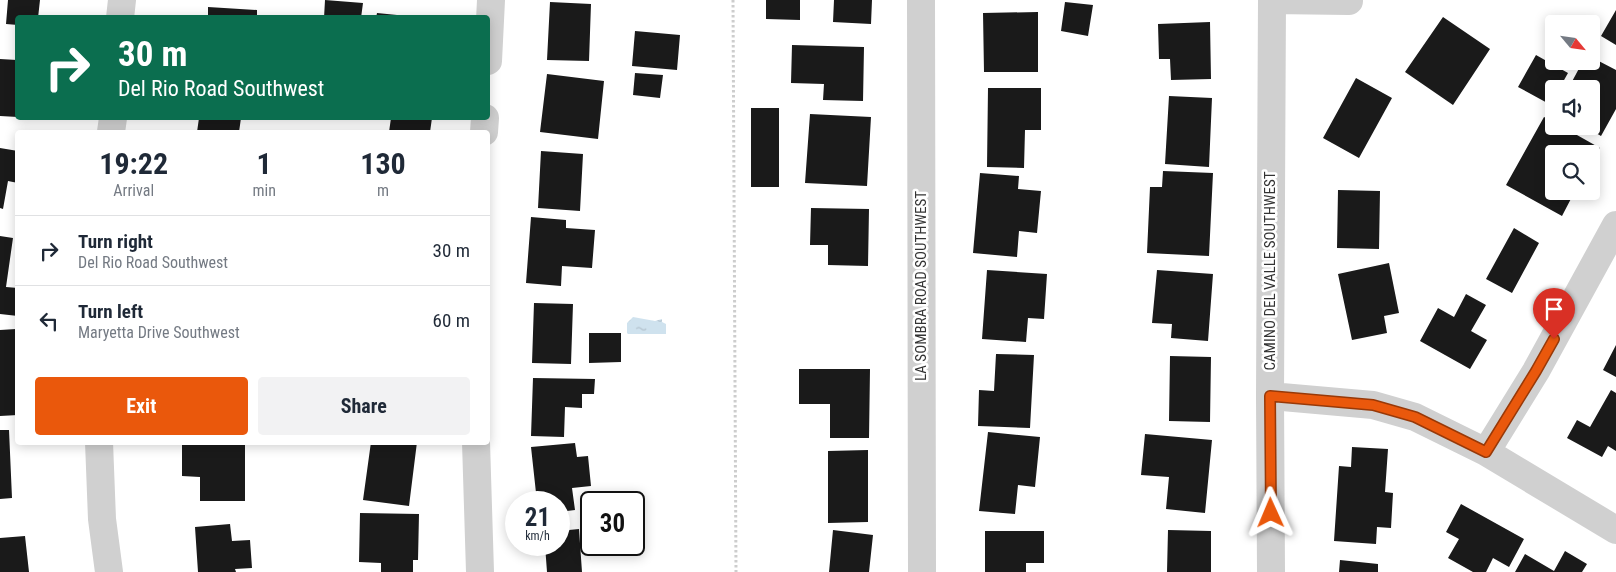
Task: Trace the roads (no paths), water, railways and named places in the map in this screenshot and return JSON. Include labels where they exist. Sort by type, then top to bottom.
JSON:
[{"type":"street","points":[[120,15],[122,0]]},
{"type":"street","points":[[490,30],[492,0]]},
{"type":"street","name":"LA SOMBRA ROAD SOUTHWEST","points":[[921,0],[922,572]]},
{"type":"street","points":[[1272,0],[1349,1]]},
{"type":"street","name":"CAMINO DEL VALLE SOUTHWEST","points":[[1271,572],[1272,0]]},
{"type":"street","points":[[1486,452],[1536,371],[1616,225]]},
{"type":"street","points":[[1270,396],[1373,405],[1415,417],[1486,452],[1616,530]]},
{"type":"street","points":[[99,445],[102,519],[109,572]]},
{"type":"street","points":[[476,445],[480,572]]},
{"type":"water","points":[[633,317],[655,321],[662,319],[662,322],[666,324],[666,334],[628,334],[627,323]]}]
